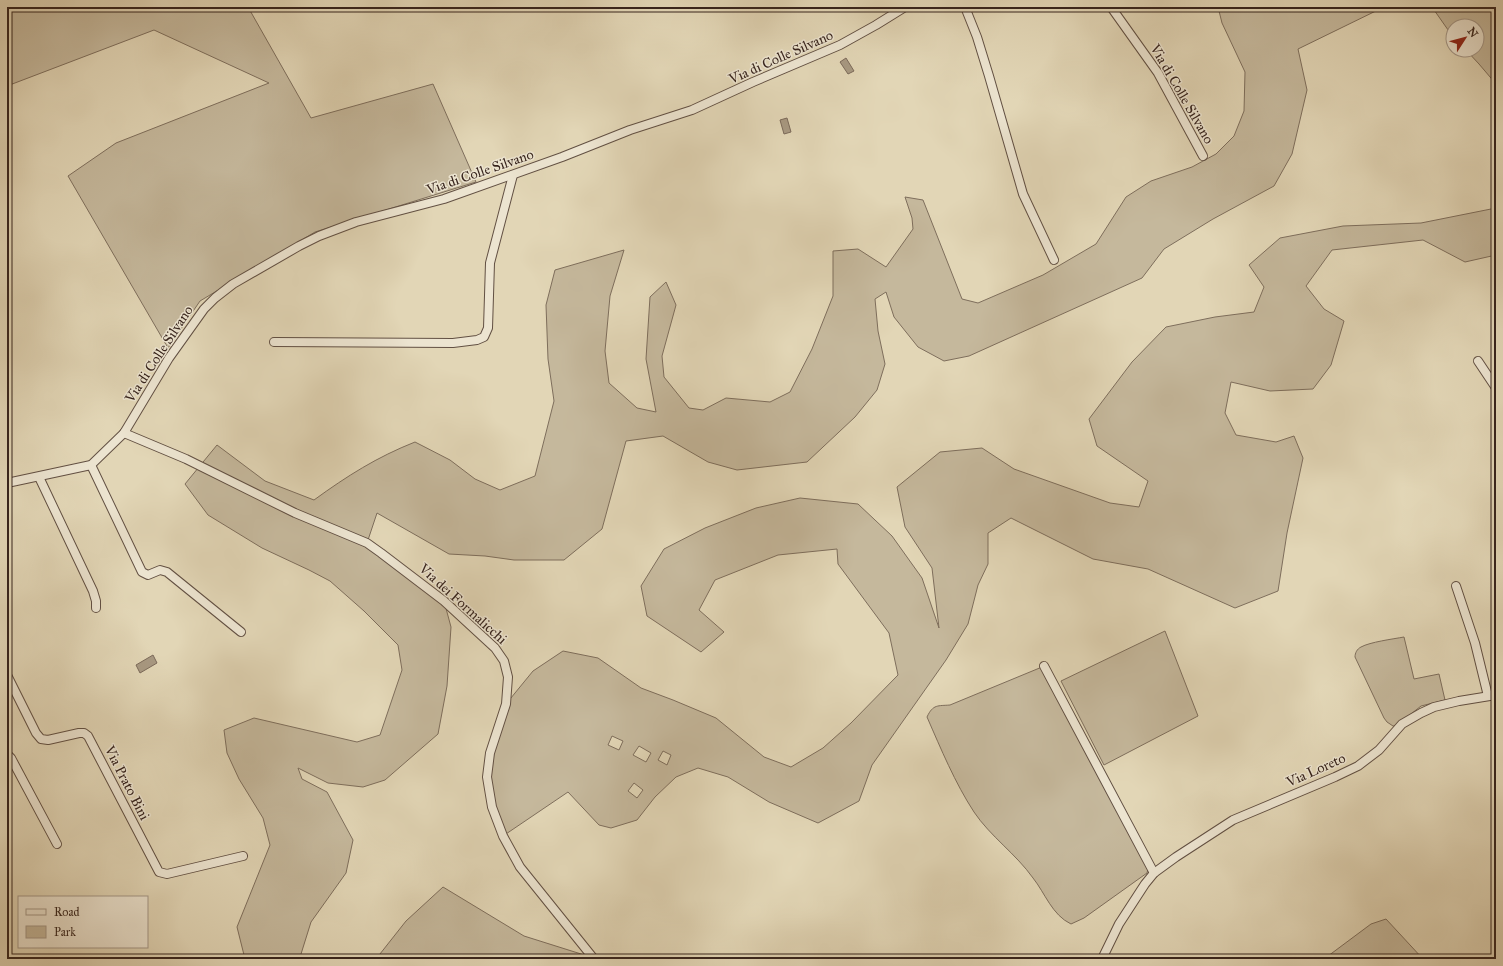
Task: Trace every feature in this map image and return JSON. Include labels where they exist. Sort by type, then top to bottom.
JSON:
[{"type":"street","name":"Via di Colle Silvano","points":[[124,433],[169,358],[190,327],[212,301],[233,284],[299,246],[343,226],[373,216],[433,202],[513,175],[630,130],[699,108],[753,82],[840,45],[905,7]]},
{"type":"street","points":[[965,7],[987,70],[1024,194],[1054,260]]},
{"type":"street","name":"Via di Colle Silvano","points":[[1111,7],[1158,74],[1203,156]]},
{"type":"street","points":[[274,342],[453,343],[477,340],[484,337],[488,328],[490,264],[513,175]]},
{"type":"street","points":[[1478,361],[1496,388]]},
{"type":"street","points":[[7,483],[91,465],[124,433]]},
{"type":"street","name":"Via dei Formalicchi","points":[[124,433],[186,459],[295,514],[367,543],[444,601],[495,648],[504,661],[508,677],[506,704],[490,754],[488,777],[492,808],[505,840],[520,867],[594,959]]},
{"type":"street","points":[[91,465],[142,572],[149,575],[160,570],[167,572],[241,632]]},
{"type":"street","points":[[38,477],[94,593],[96,608]]},
{"type":"street","name":"Via Loreto","points":[[1102,959],[1129,907],[1154,873],[1176,857],[1233,820],[1358,766],[1379,750],[1402,724],[1421,713],[1434,707],[1492,695],[1456,586]]},
{"type":"street","points":[[1044,666],[1154,873]]},
{"type":"street","name":"Via Prato Bini","points":[[7,675],[39,737],[46,740],[81,733],[88,736],[159,872],[167,874],[243,856]]},
{"type":"street","points":[[7,754],[11,758],[57,844]]},
{"type":"green space","points":[[7,7],[248,7],[311,118],[433,84],[476,182],[315,232],[200,301],[168,348],[68,176],[116,143],[269,83],[154,30],[7,86]]},
{"type":"green space","points":[[1218,7],[1384,7],[1298,49],[1307,90],[1292,154],[1274,186],[1213,219],[1164,249],[1142,278],[969,356],[944,361],[918,347],[894,317],[886,292],[875,299],[878,331],[885,364],[877,390],[855,417],[807,462],[737,470],[708,462],[663,436],[626,441],[602,529],[564,560],[514,560],[485,556],[449,554],[377,513],[367,543],[444,601],[451,627],[447,686],[438,734],[385,780],[363,787],[328,783],[298,768],[302,779],[327,792],[353,840],[346,873],[311,922],[298,959],[245,959],[237,927],[270,845],[263,818],[239,779],[227,753],[224,730],[254,718],[357,742],[380,735],[402,670],[398,645],[364,611],[330,581],[262,548],[208,515],[185,484],[217,445],[265,481],[314,500],[363,468],[388,454],[415,442],[450,460],[475,479],[500,490],[535,476],[554,401],[548,359],[546,305],[555,270],[624,250],[610,296],[605,351],[609,383],[637,408],[656,412],[646,359],[650,297],[666,282],[676,305],[662,356],[664,377],[689,408],[703,410],[726,398],[770,402],[790,392],[812,349],[833,296],[833,251],[858,249],[886,267],[913,229],[912,218],[905,197],[923,200],[962,299],[978,303],[1043,275],[1096,244],[1126,197],[1151,181],[1192,167],[1216,154],[1234,136],[1244,111],[1245,72],[1222,23]]},
{"type":"green space","points":[[1432,7],[1496,7],[1496,84],[1473,58],[1485,58],[1485,18],[1445,18],[1445,26]]},
{"type":"green space","points":[[1496,208],[1496,255],[1465,262],[1423,240],[1332,250],[1306,286],[1324,309],[1344,321],[1331,365],[1313,389],[1270,391],[1231,382],[1225,413],[1236,435],[1276,442],[1294,436],[1303,458],[1287,533],[1278,591],[1235,608],[1148,569],[1093,559],[1011,518],[988,533],[988,564],[978,585],[968,624],[946,660],[872,765],[859,801],[818,823],[769,802],[728,777],[698,768],[676,777],[655,797],[637,820],[611,828],[599,825],[568,792],[503,836],[487,777],[506,704],[533,671],[563,651],[598,658],[641,688],[716,718],[764,757],[791,767],[823,748],[851,723],[898,675],[889,633],[838,564],[837,549],[778,555],[715,580],[699,610],[724,632],[701,652],[647,616],[641,586],[664,549],[705,528],[756,508],[800,498],[858,504],[892,536],[922,578],[939,628],[932,568],[905,527],[897,487],[940,452],[982,448],[1014,469],[1110,503],[1139,507],[1148,481],[1097,446],[1089,419],[1132,362],[1166,327],[1215,317],[1254,312],[1264,287],[1249,265],[1280,238],[1343,226],[1421,223]],"holes":[[[612,736],[623,741],[619,750],[608,745]],[[639,746],[651,753],[646,762],[633,755]],[[663,751],[671,755],[667,765],[658,760]],[[634,783],[643,790],[637,798],[628,791]]]},
{"type":"green space","points":[[1165,631],[1198,716],[1104,765],[1061,681]]},
{"type":"green space","points":[[1404,637],[1414,679],[1439,674],[1445,700],[1421,706],[1396,726],[1393,726],[1384,718],[1355,656],[1356,651],[1365,645]]},
{"type":"green space","points":[[1042,667],[1148,869],[1147,873],[1084,918],[1071,924],[1059,915],[1026,869],[980,821],[954,778],[927,717],[931,710],[936,706],[950,705]]},
{"type":"green space","points":[[443,887],[524,936],[597,959],[376,959],[406,921]]},
{"type":"green space","points":[[1386,919],[1423,959],[1324,959],[1371,924]]},
{"type":"shaded area","points":[[846,58],[854,71],[848,74],[840,62]]},
{"type":"shaded area","points":[[787,118],[791,132],[784,134],[780,120]]},
{"type":"shaded area","points":[[153,655],[157,663],[140,673],[136,665]]}]
